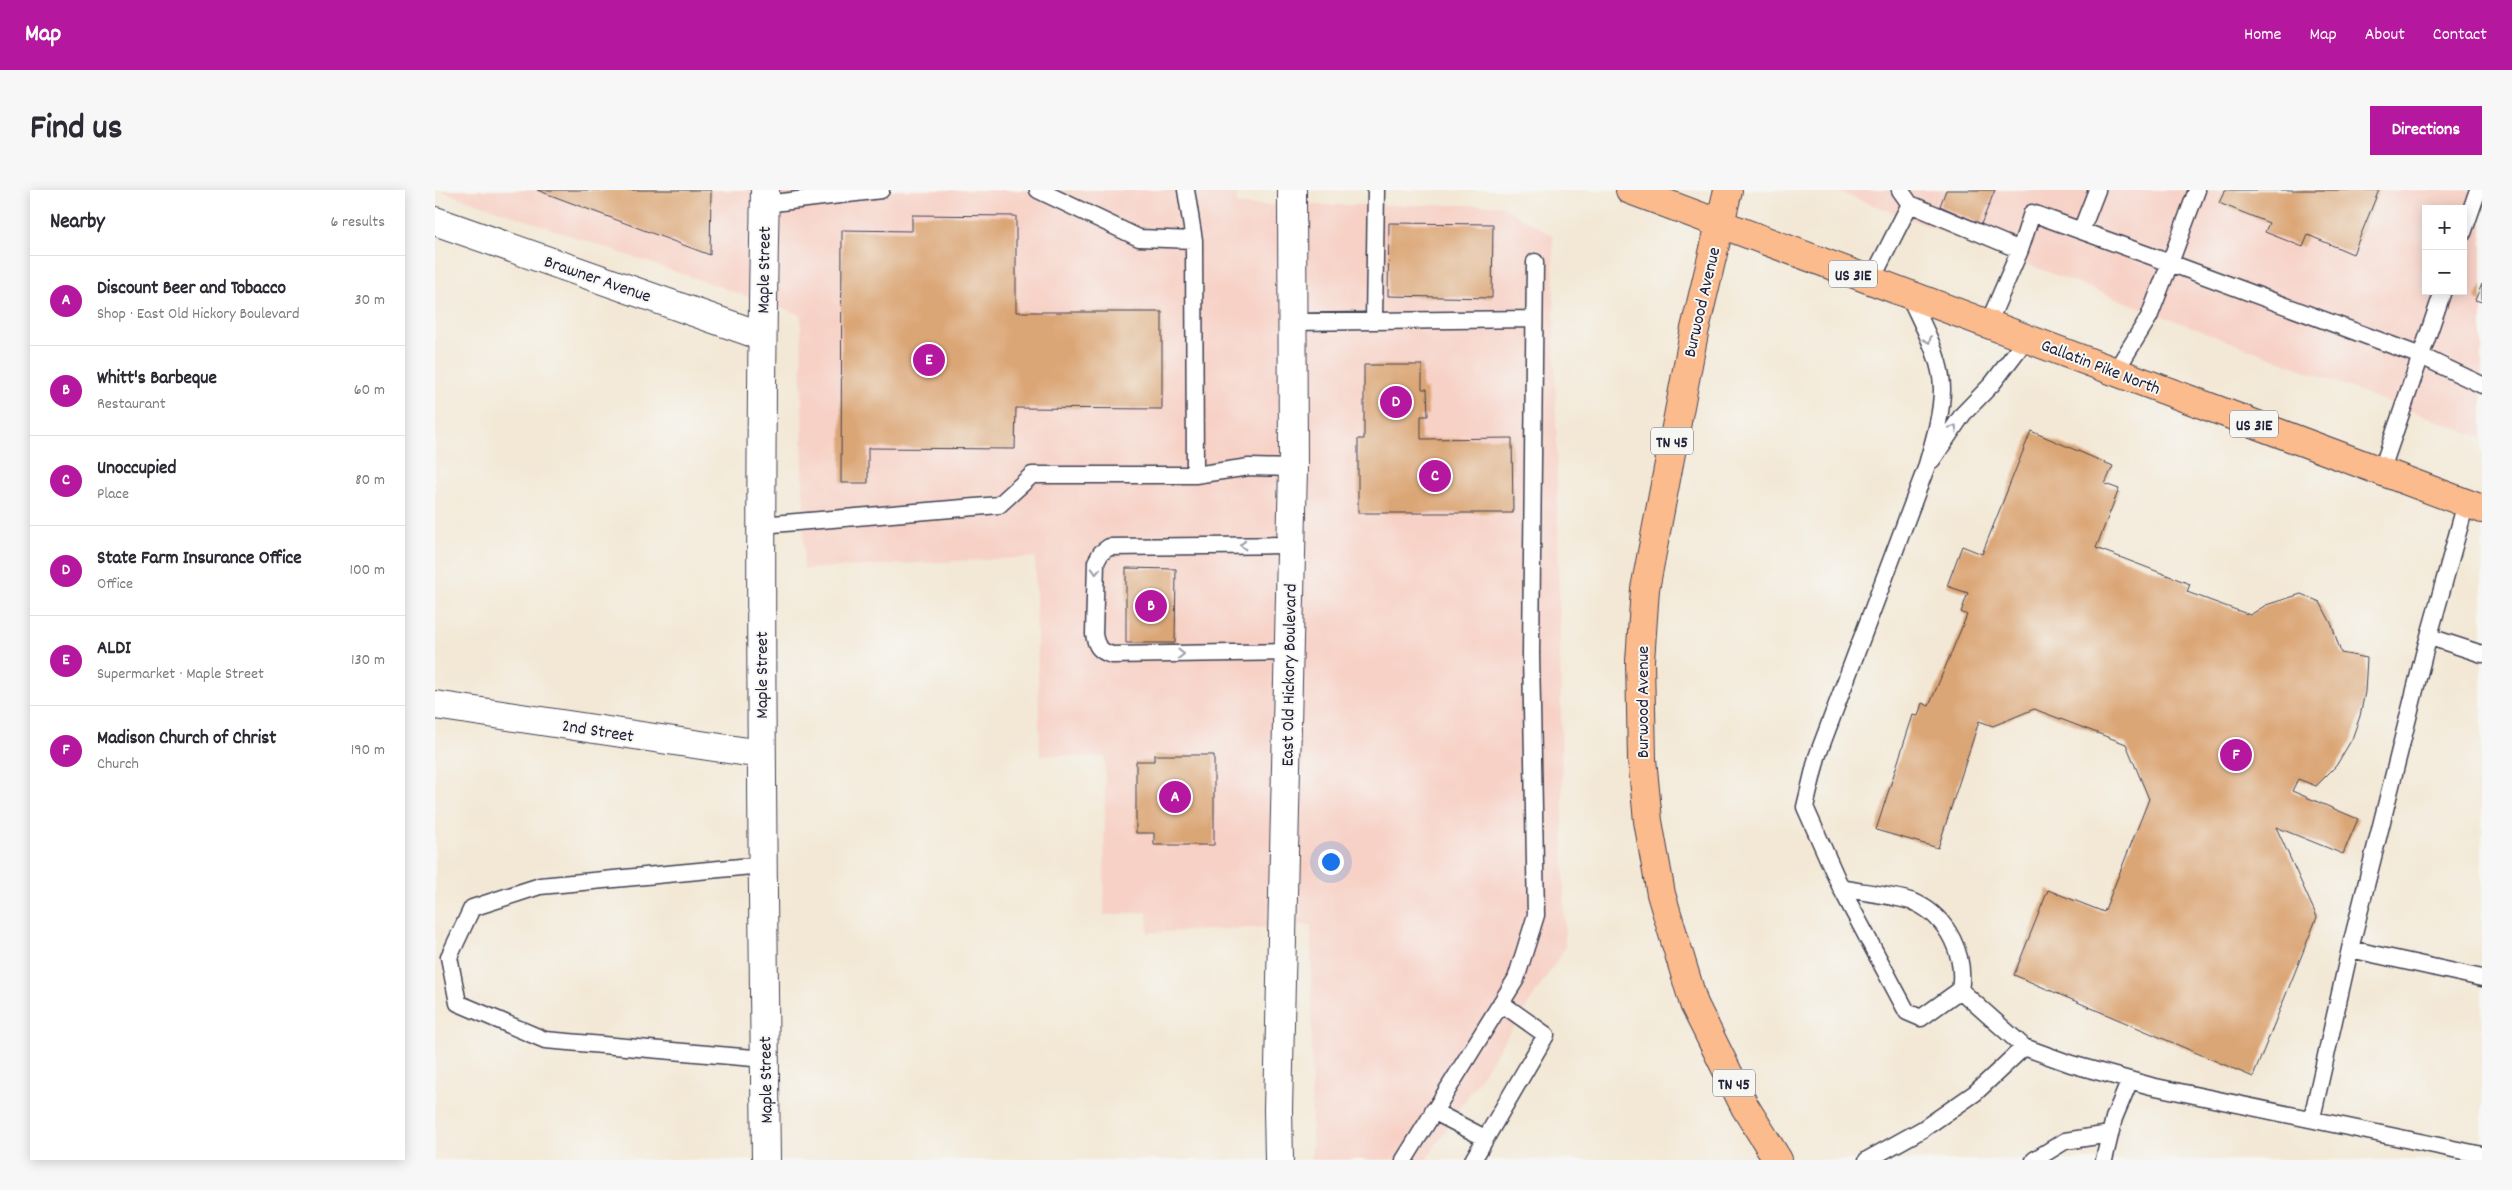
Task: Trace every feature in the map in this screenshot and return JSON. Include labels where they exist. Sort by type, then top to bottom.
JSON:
[{"type":"main road","name":"US 31E","points":[[1630,190],[1719,223]]},
{"type":"main road","name":"TN 45","points":[[1719,223],[1728,190]]},
{"type":"main road","name":"Gallatin Pike North","points":[[1719,223],[2474,506]]},
{"type":"main road","name":"Burwood Avenue","points":[[1719,223],[1694,333],[1645,589],[1640,662],[1642,759],[1648,821],[1661,894],[1694,1004],[1745,1107],[1778,1160]]},
{"type":"street","name":"East Old Hickory Boulevard","points":[[1279,1160],[1278,1109],[1293,468],[1292,190]]},
{"type":"street","name":"Maple Street","points":[[765,197],[762,336],[761,754],[766,1160]]},
{"type":"street","name":"Brawner Avenue","points":[[435,221],[762,336]]},
{"type":"street","name":"2nd Street","points":[[435,705],[761,754]]},
{"type":"lane","points":[[765,197],[873,190]]},
{"type":"lane","points":[[1039,190],[1139,238],[1193,240]]},
{"type":"lane","points":[[1186,190],[1193,240],[1195,475]]},
{"type":"lane","points":[[1375,321],[1376,190]]},
{"type":"lane","points":[[1900,190],[1910,204],[2021,250]]},
{"type":"lane","points":[[2081,231],[2097,190]]},
{"type":"lane","points":[[2115,372],[2149,317],[2197,190]]},
{"type":"lane","points":[[2467,222],[2478,190]]},
{"type":"lane","points":[[1871,280],[1910,204]]},
{"type":"lane","points":[[1987,324],[2021,250],[2032,214],[2421,356],[2482,384]]},
{"type":"lane","points":[[1407,1159],[1433,1111],[1516,979],[1536,915],[1531,654],[1535,262]]},
{"type":"lane","points":[[1909,295],[1937,362],[1942,388],[1937,424],[1927,468],[1817,757],[1805,807],[1841,888],[1907,1012],[1921,1018],[1960,990]]},
{"type":"lane","points":[[2381,472],[2442,295]]},
{"type":"lane","points":[[1293,322],[1534,319]]},
{"type":"lane","points":[[1927,468],[1963,414],[1992,384],[2027,338]]},
{"type":"lane","points":[[761,525],[999,505],[1032,475],[1195,475],[1249,467],[1293,468]]},
{"type":"lane","points":[[2312,1118],[2350,949],[2424,654],[2474,506]]},
{"type":"lane","points":[[1289,652],[1112,655],[1103,652],[1096,645],[1094,634],[1096,562],[1101,553],[1109,548],[1291,545]]},
{"type":"lane","points":[[2430,637],[2482,654]]},
{"type":"lane","points":[[763,865],[540,886],[472,908],[449,957],[459,1003],[545,1040],[765,1059]]},
{"type":"lane","points":[[1841,888],[1916,903],[1936,917],[1952,937],[1961,961],[1960,990]]},
{"type":"lane","points":[[2350,949],[2482,978]]},
{"type":"lane","points":[[1960,990],[2025,1047],[2071,1064],[2151,1086],[2312,1118],[2482,1155]]},
{"type":"lane","points":[[1473,1160],[1546,1035],[1501,1004]]},
{"type":"lane","points":[[1867,1160],[1923,1129],[1975,1092],[2025,1047]]},
{"type":"lane","points":[[2104,1160],[2113,1118],[2130,1080]]},
{"type":"lane","points":[[1433,1111],[1485,1138]]},
{"type":"lane","points":[[2034,1160],[2065,1141],[2110,1134]]},
{"type":"shaded area","points":[[439,190],[1237,190],[1237,205],[1500,205],[1553,236],[1565,948],[1426,1160],[1312,1160],[1311,925],[1148,933],[1147,912],[1104,915],[1105,757],[1040,755],[1035,557],[804,569],[801,315]]},
{"type":"shaded area","points":[[1834,190],[2482,190],[2482,438]]},
{"type":"building","points":[[537,190],[711,190],[710,255]]},
{"type":"building","points":[[1946,190],[1995,190],[1981,224],[1940,206]]},
{"type":"building","points":[[2225,190],[2379,190],[2353,254],[2308,235],[2303,247],[2265,232],[2269,223],[2219,203]]},
{"type":"building","points":[[912,215],[1016,216],[1016,312],[1162,312],[1162,409],[1016,408],[1015,449],[868,448],[868,483],[841,483],[842,230],[912,231]]},
{"type":"building","points":[[1389,223],[1493,224],[1492,298],[1388,296]]},
{"type":"building","points":[[2482,284],[2482,302],[2475,300]]},
{"type":"building","points":[[1364,365],[1422,365],[1422,389],[1427,389],[1428,416],[1421,416],[1421,439],[1512,438],[1513,513],[1358,513],[1358,439],[1364,439]]},
{"type":"building","points":[[2031,431],[2113,466],[2105,484],[2119,489],[2096,548],[2190,584],[2187,592],[2250,615],[2266,605],[2301,594],[2320,602],[2332,625],[2341,653],[2367,658],[2365,692],[2360,716],[2352,739],[2336,766],[2316,786],[2298,779],[2292,791],[2358,819],[2343,854],[2276,827],[2317,917],[2253,1077],[2014,975],[2048,890],[2104,912],[2149,799],[2126,744],[2034,709],[1993,726],[1979,721],[1938,848],[1876,830],[1913,715],[1918,716],[1922,703],[1929,706],[1967,615],[1961,612],[1968,593],[1947,586],[1962,546],[1982,554]]},
{"type":"building","points":[[1126,568],[1176,569],[1175,643],[1126,643]]},
{"type":"building","points":[[1154,755],[1214,755],[1214,845],[1154,845],[1154,833],[1136,833],[1136,761],[1154,761]]},
{"type":"place","name":"ALDI","points":[[929,360]]},
{"type":"place","name":"State Farm Insurance Office","points":[[1396,402]]},
{"type":"place","name":"Unoccupied","points":[[1435,476]]},
{"type":"place","name":"Whitt's Barbeque","points":[[1151,606]]},
{"type":"place","name":"Madison Church of Christ","points":[[2236,755]]},
{"type":"place","name":"Discount Beer and Tobacco","points":[[1175,797]]}]
